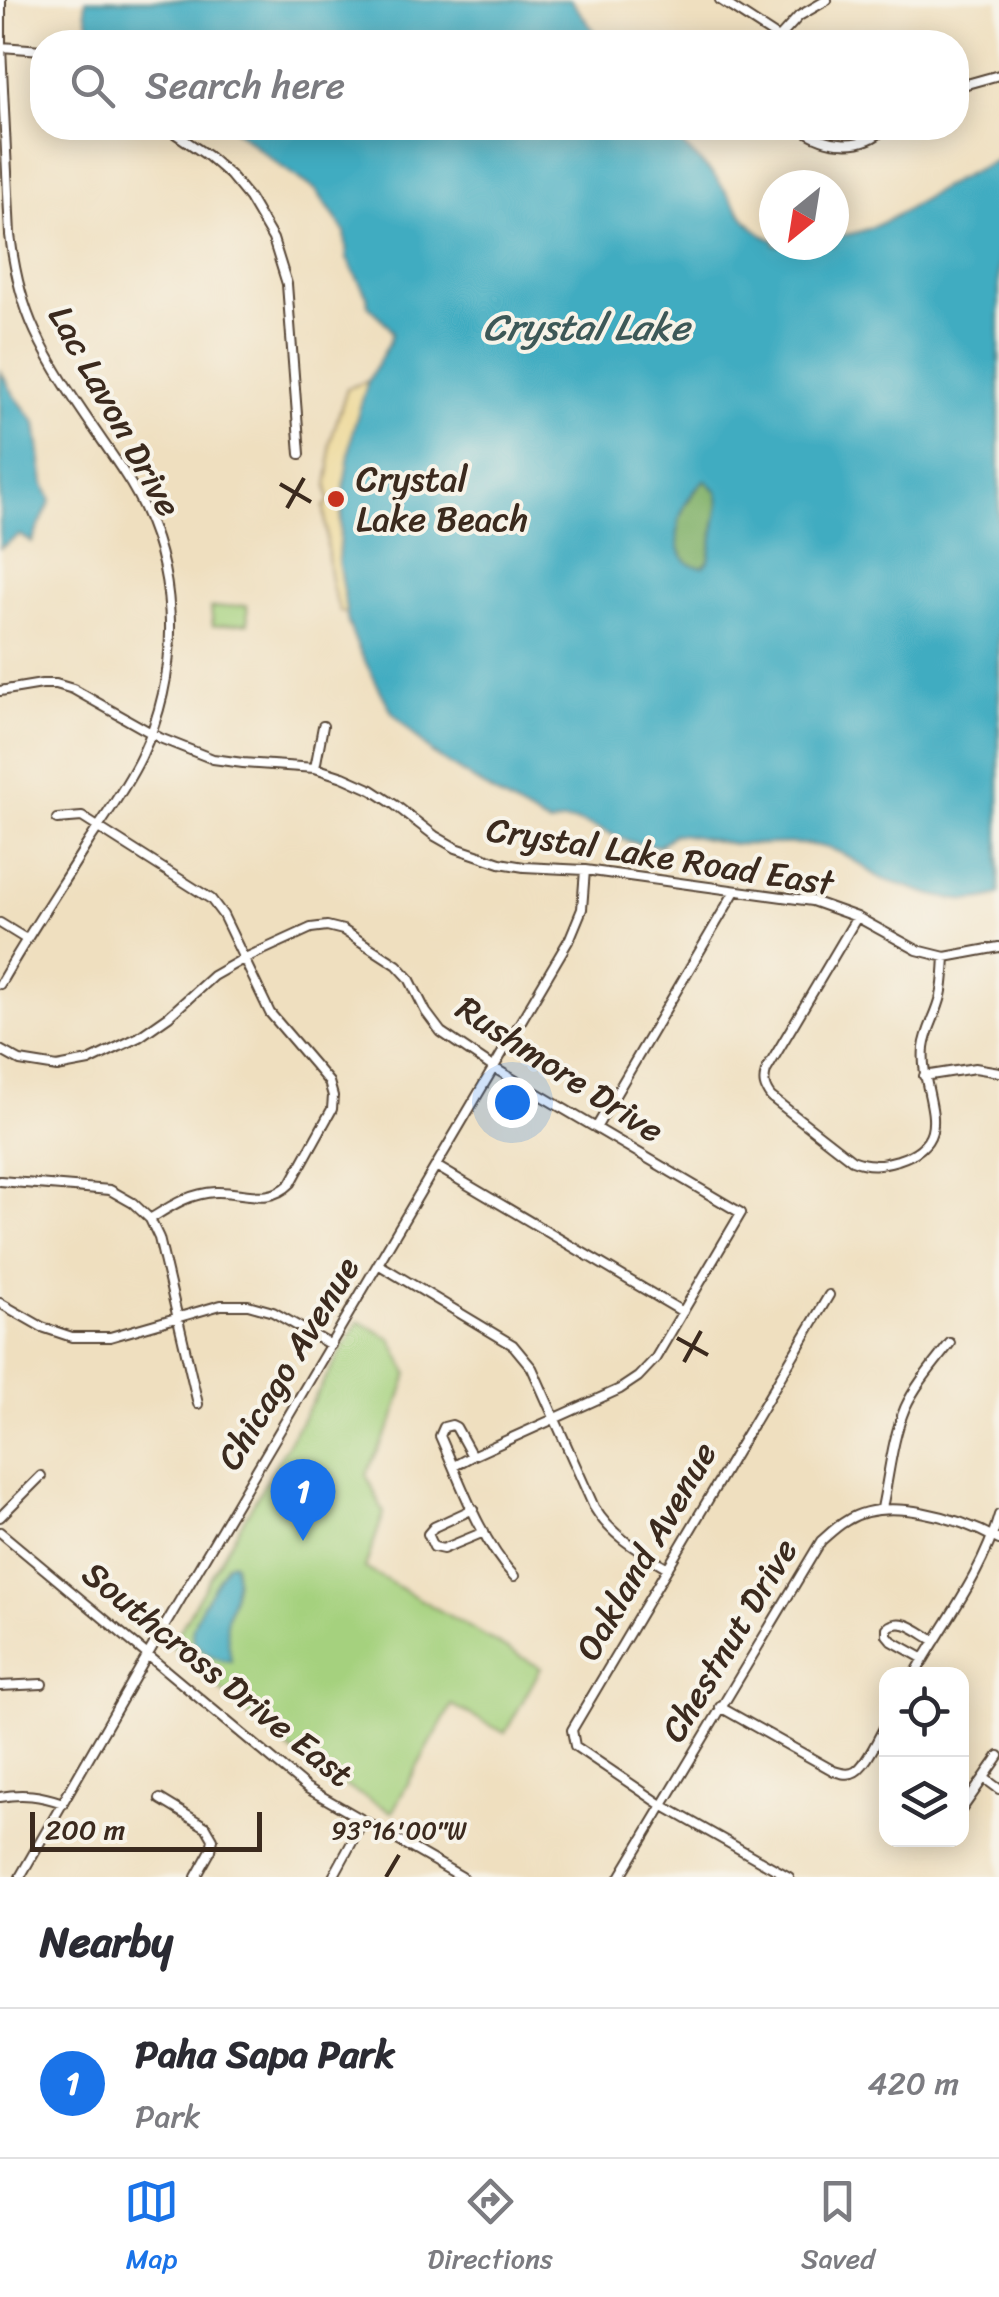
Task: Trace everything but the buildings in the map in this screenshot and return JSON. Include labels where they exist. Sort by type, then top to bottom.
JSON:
[{"type":"street","name":"Lac Lavon Drive","points":[[0,984],[140,758],[163,695],[171,610],[154,530],[138,493],[50,360],[23,300],[10,235],[1,0]]},
{"type":"street","points":[[720,0],[766,30]]},
{"type":"street","points":[[788,30],[793,21],[827,0]]},
{"type":"street","points":[[1,47],[30,49]]},
{"type":"street","points":[[969,83],[999,75]]},
{"type":"street","points":[[185,140],[230,176],[249,198],[273,238],[287,284],[300,454]]},
{"type":"street","points":[[824,140],[850,144],[867,140]]},
{"type":"street","name":"Crystal Lake Road East","points":[[0,691],[56,684],[73,689],[151,733],[212,758],[315,768],[342,776],[395,804],[435,836],[480,858],[524,868],[585,870],[812,902],[857,917],[918,950],[945,957]]},
{"type":"street","points":[[315,768],[323,726]]},
{"type":"street","points":[[57,819],[82,817],[211,899],[223,915],[270,1013],[329,1082],[333,1096],[332,1109],[292,1182],[282,1192],[266,1196],[214,1192],[183,1198],[150,1219]]},
{"type":"street","name":"Chicago Avenue","points":[[20,1877],[570,938],[582,909],[585,870]]},
{"type":"street","points":[[596,1128],[735,891]]},
{"type":"street","points":[[857,917],[763,1080],[775,1100],[852,1160],[865,1165],[877,1166],[916,1154],[932,1138],[935,1117],[924,1076],[924,1044],[941,996],[945,957],[999,948]]},
{"type":"street","points":[[0,923],[26,939]]},
{"type":"street","name":"Rushmore Drive","points":[[0,1050],[20,1061],[58,1067],[90,1061],[139,1037],[170,1016],[214,976],[243,959],[311,928],[328,926],[343,930],[398,965],[441,1032],[494,1068],[741,1214],[683,1312]]},
{"type":"street","points":[[924,1076],[975,1068],[999,1072]]},
{"type":"street","points":[[436,1166],[683,1312],[655,1359],[638,1378],[454,1466]]},
{"type":"street","points":[[0,1181],[110,1190],[150,1219],[159,1238],[198,1404]]},
{"type":"street","points":[[378,1264],[514,1346],[532,1368],[603,1522],[622,1540],[668,1568]]},
{"type":"street","name":"Oakland Avenue","points":[[789,1877],[662,1806],[575,1746],[572,1730],[829,1295]]},
{"type":"street","points":[[0,1302],[42,1326],[72,1337],[110,1336],[222,1305],[248,1304],[273,1312],[331,1345]]},
{"type":"street","points":[[950,1344],[905,1410],[882,1508],[968,1525],[996,1538]]},
{"type":"street","points":[[472,1456],[456,1426],[444,1427],[440,1436],[473,1509],[497,1558],[514,1576]]},
{"type":"street","points":[[0,1517],[41,1476]]},
{"type":"street","name":"Chestnut Drive","points":[[620,1877],[821,1541],[848,1519],[882,1508]]},
{"type":"street","points":[[473,1509],[434,1527],[428,1534],[434,1547],[443,1548],[484,1532]]},
{"type":"street","points":[[918,1667],[996,1538],[999,1515]]},
{"type":"street","name":"Southcross Drive East","points":[[0,1532],[307,1788],[462,1877]]},
{"type":"street","points":[[924,1658],[892,1641],[887,1635],[888,1628],[900,1621],[935,1640]]},
{"type":"street","points":[[0,1686],[42,1684]]},
{"type":"street","points":[[720,1707],[834,1772],[852,1773],[861,1768],[879,1736]]},
{"type":"street","points":[[969,1800],[999,1756]]},
{"type":"street","points":[[984,1778],[999,1789]]},
{"type":"street","points":[[0,1797],[21,1793],[62,1803]]},
{"type":"street","points":[[160,1800],[206,1827],[213,1839],[196,1877]]},
{"type":"street","points":[[333,1877],[364,1822]]},
{"type":"green space","points":[[706,479],[717,491],[719,503],[709,560],[704,566],[695,566],[686,561],[679,547],[677,526],[685,505]]},
{"type":"green space","points":[[247,605],[248,623],[213,626],[211,608]]},
{"type":"green space","points":[[359,1321],[391,1339],[408,1373],[393,1421],[366,1474],[384,1513],[365,1568],[541,1668],[505,1733],[452,1705],[392,1812],[277,1741],[171,1645]]},
{"type":"sand","name":"Crystal Lake Beach","points":[[369,381],[353,430],[341,514],[338,560],[347,613],[340,611],[332,586],[324,506],[329,502],[330,443],[347,388]]},
{"type":"water","points":[[86,0],[571,0],[593,30],[93,30]]},
{"type":"water","name":"Crystal Lake","points":[[248,140],[677,140],[709,171],[759,232],[759,260],[849,260],[849,234],[883,222],[999,159],[999,895],[974,900],[938,897],[882,879],[840,853],[810,845],[735,844],[674,834],[659,846],[635,843],[582,823],[550,825],[432,753],[392,712],[348,623],[338,560],[345,480],[353,430],[368,381],[392,333],[368,305],[347,259],[345,232],[316,190]],"holes":[[[705,480],[717,491],[719,503],[709,560],[704,566],[686,561],[678,535],[688,499]]]},
{"type":"water","points":[[0,371],[36,423],[44,484],[51,500],[32,542],[20,535],[0,548]]},
{"type":"water","points":[[232,1562],[236,1578],[226,1623],[231,1661],[208,1654],[192,1636],[200,1610],[227,1564]]},
{"type":"place","name":"Crystal Lake Beach","points":[[336,499]]},
{"type":"place","name":"Paha Sapa Park","points":[[303,1541]]}]
